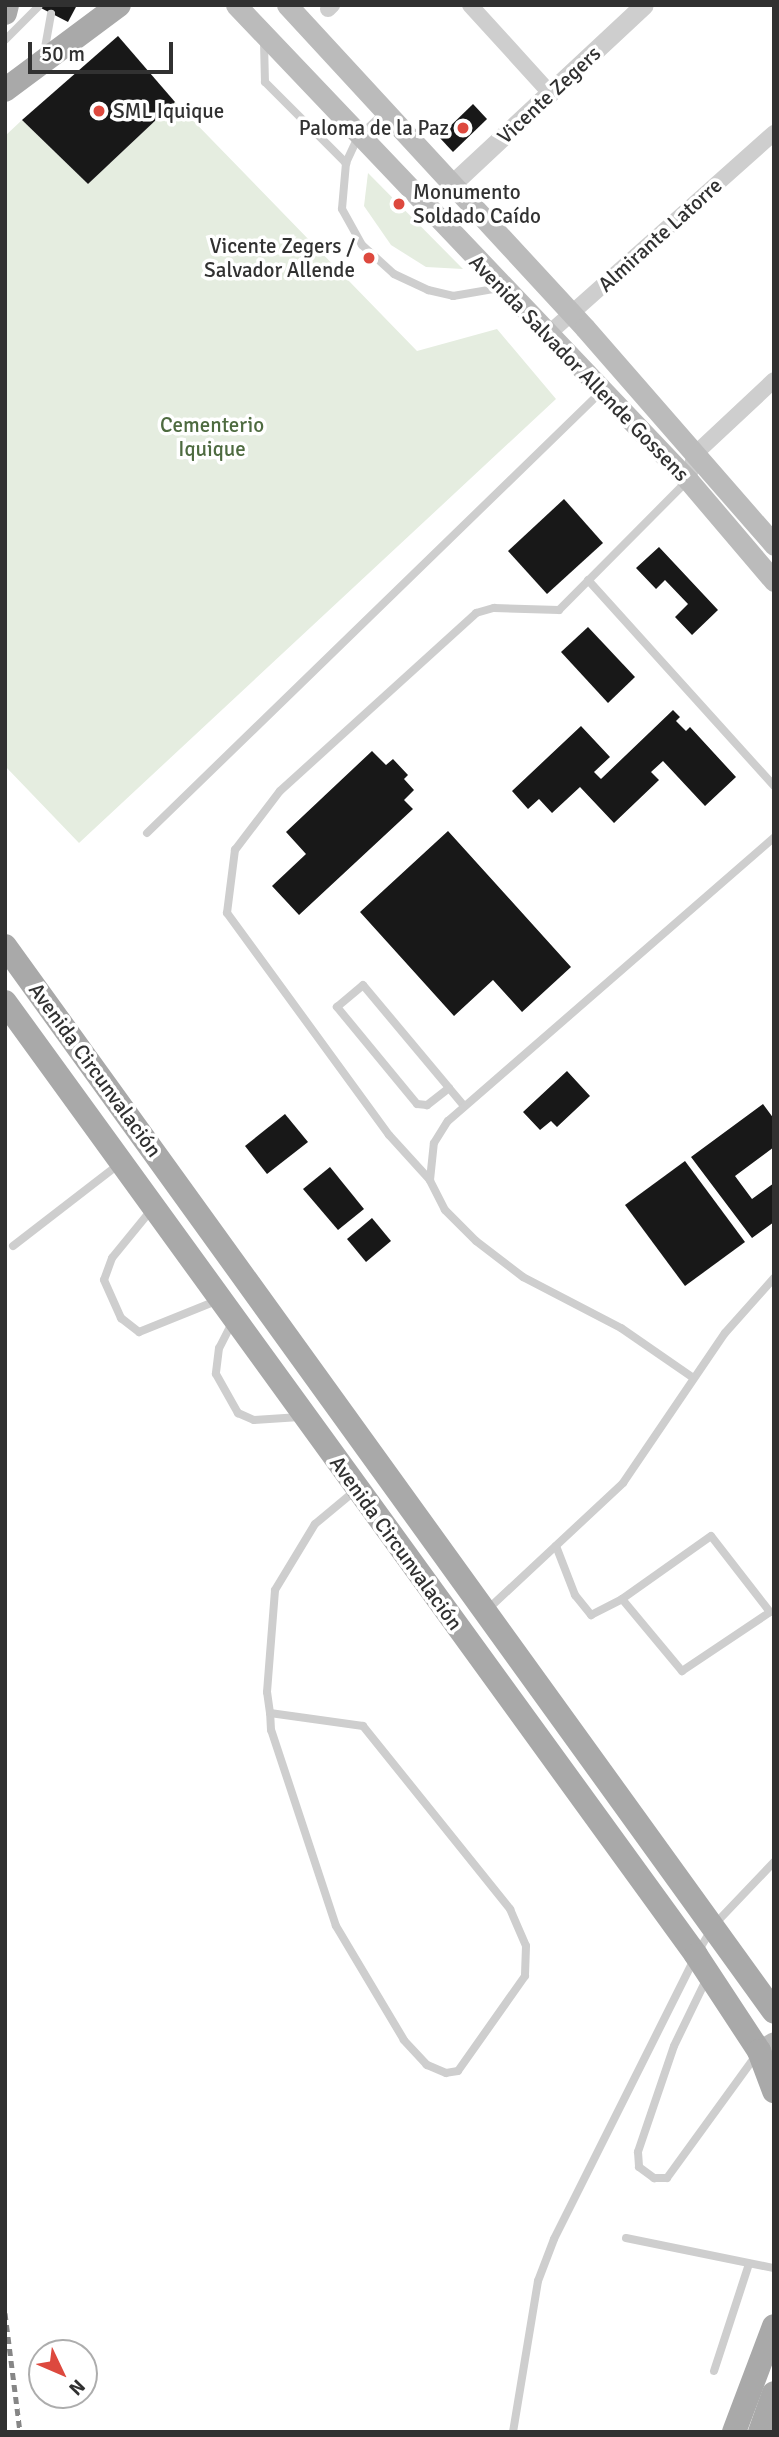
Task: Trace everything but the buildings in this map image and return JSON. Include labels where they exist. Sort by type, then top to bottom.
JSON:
[{"type":"main road","points":[[5,13],[8,5]]},
{"type":"main road","name":"Avenida Salvador Allende Gossens","points":[[236,5],[545,336],[688,480],[774,581]]},
{"type":"main road","name":"Avenida Salvador Allende Gossens","points":[[287,5],[573,314],[774,545]]},
{"type":"main road","points":[[5,90],[44,65],[107,10]]},
{"type":"main road","name":"Avenida Circunvalación","points":[[5,946],[487,1610],[774,2012]]},
{"type":"main road","name":"Avenida Circunvalación","points":[[9,1015],[154,1206],[702,1964],[766,2047],[774,2091]]},
{"type":"main road","points":[[734,2432],[774,2326]]},
{"type":"main road","points":[[760,2432],[774,2393]]},
{"type":"street","points":[[470,5],[550,93]]},
{"type":"street","name":"Vicente Zegers","points":[[452,184],[645,5]]},
{"type":"street","name":"Almirante Latorre","points":[[545,336],[573,314],[774,133]]},
{"type":"street","points":[[688,480],[695,454],[774,380]]},
{"type":"lane","points":[[5,40],[38,7]]},
{"type":"lane","points":[[44,65],[40,50],[51,14]]},
{"type":"lane","points":[[265,36],[265,82],[346,163]]},
{"type":"lane","points":[[385,112],[358,136],[346,163],[342,209],[362,245],[387,268],[428,290],[453,296],[500,288]]},
{"type":"lane","points":[[147,833],[601,391]]},
{"type":"lane","points":[[688,480],[559,610],[494,608],[476,613],[280,791],[234,850],[227,878],[227,913],[389,1135],[430,1180],[445,1210],[523,1277],[621,1328],[692,1377]]},
{"type":"lane","points":[[588,580],[774,786]]},
{"type":"lane","points":[[430,1180],[433,1143],[464,1106],[774,838]]},
{"type":"lane","points":[[449,1088],[427,1105],[417,1104],[337,1007],[363,985],[449,1088],[464,1106]]},
{"type":"lane","points":[[13,1245],[121,1162]]},
{"type":"lane","points":[[154,1206],[112,1258],[104,1280],[121,1318],[139,1332],[220,1299]]},
{"type":"lane","points":[[487,1610],[623,1483],[692,1377],[774,1278]]},
{"type":"lane","points":[[235,1319],[219,1348],[216,1374],[238,1413],[254,1420],[305,1417]]},
{"type":"lane","points":[[270,1713],[363,1726],[510,1909],[526,1946],[525,1976],[458,2071],[439,2072],[404,2040],[336,1926],[283,1777],[270,1713],[275,1590],[315,1524],[357,1489]]},
{"type":"lane","points":[[556,1546],[575,1595],[591,1615],[622,1599],[711,1536],[770,1612],[682,1671],[622,1599]]},
{"type":"lane","points":[[766,2047],[667,2178],[654,2178],[639,2167],[638,2152],[714,1925],[773,1863]]},
{"type":"lane","points":[[513,2432],[538,2281],[554,2239],[702,1964]]},
{"type":"lane","points":[[626,2238],[774,2268]]},
{"type":"lane","points":[[714,2371],[749,2264]]},
{"type":"green space","name":"Cementerio Iquique","points":[[175,102],[417,351],[497,329],[556,399],[79,843],[5,766],[5,136],[22,120],[88,184]]},
{"type":"green space","points":[[368,173],[463,269],[426,267],[391,245],[364,206]]},
{"type":"railway","points":[[5,2313],[20,2432]]},
{"type":"place","name":"SML Iquique","points":[[99,111]]},
{"type":"place","name":"Paloma de la Paz","points":[[463,128]]},
{"type":"place","name":"Monumento Soldado Caído","points":[[399,204]]},
{"type":"place","name":"Vicente Zegers / Salvador Allende","points":[[369,258]]}]
